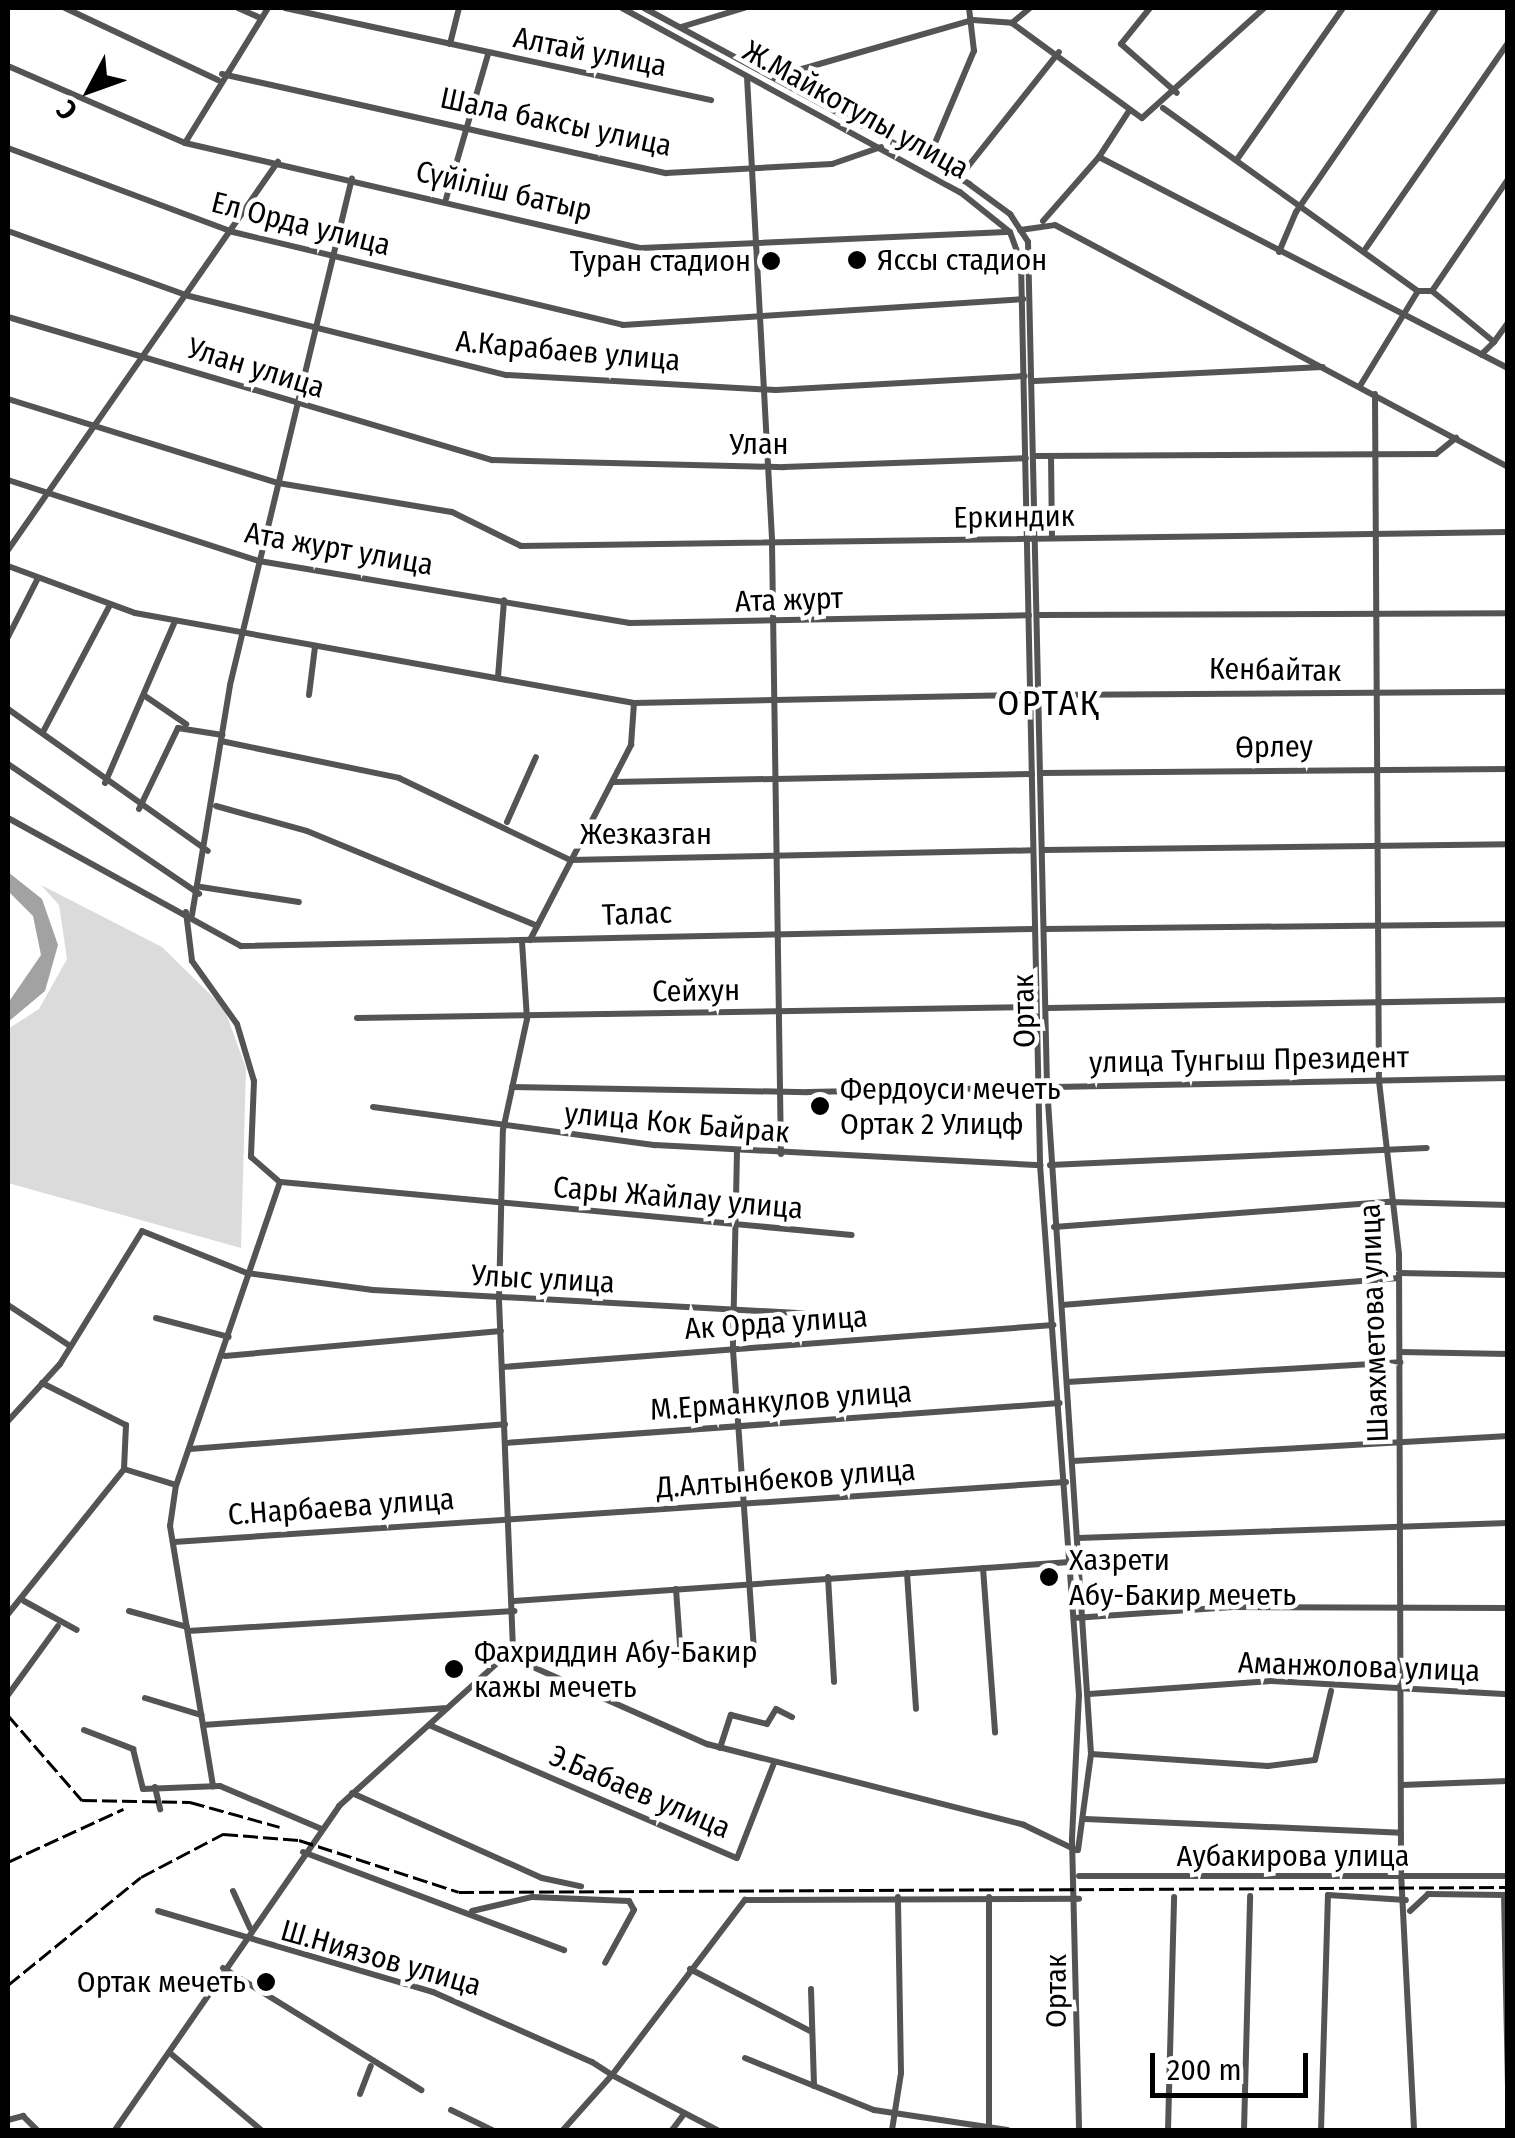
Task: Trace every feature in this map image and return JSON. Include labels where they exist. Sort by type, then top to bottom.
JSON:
[{"type":"street","name":"Шала баксы улица","points":[[65,8],[220,77],[464,125],[666,173],[749,164],[832,164],[881,147]]},
{"type":"street","points":[[238,8],[260,19]]},
{"type":"street","points":[[184,143],[220,77],[268,8]]},
{"type":"street","name":"Алтай улица","points":[[285,8],[712,100]]},
{"type":"street","points":[[450,44],[460,8]]},
{"type":"street","name":"Ж.Майкотулы улица","points":[[622,8],[748,76],[812,104],[958,179],[1022,229]]},
{"type":"street","name":"Ж.Майкотулы улица","points":[[644,8],[772,78],[1010,232]]},
{"type":"street","points":[[681,26],[744,8]]},
{"type":"street","points":[[926,162],[974,51],[969,8]]},
{"type":"street","points":[[1012,23],[1030,8]]},
{"type":"street","points":[[1150,8],[1121,44],[1177,93]]},
{"type":"street","points":[[772,78],[973,20],[1012,23],[1059,52],[1142,118],[1163,108],[1264,8]]},
{"type":"street","points":[[1238,158],[1344,8]]},
{"type":"street","points":[[1279,252],[1302,205],[1436,8]]},
{"type":"street","points":[[1366,248],[1508,43]]},
{"type":"street","points":[[958,179],[1059,52]]},
{"type":"street","points":[[446,200],[464,125],[488,54]]},
{"type":"street","name":"Сүйіліш батыр","points":[[8,66],[184,143],[352,178],[641,248],[1010,232],[1042,221]]},
{"type":"street","points":[[748,76],[752,243],[767,390],[770,466],[781,1154]]},
{"type":"street","points":[[1163,108],[1366,248],[1418,291],[1432,292],[1496,339]]},
{"type":"street","points":[[1129,110],[1099,157],[1042,221],[1324,366],[1508,467]]},
{"type":"street","name":"Ел Орда улица","points":[[8,148],[233,232],[590,320],[758,319],[1023,300]]},
{"type":"street","points":[[1099,157],[1397,316],[1508,368]]},
{"type":"street","points":[[8,550],[146,358],[279,162]]},
{"type":"street","points":[[352,178],[242,634],[222,738],[208,851],[200,890],[189,914],[192,961],[237,1024],[254,1081],[250,1157],[280,1182],[500,1206]]},
{"type":"street","points":[[1432,292],[1508,179]]},
{"type":"street","name":"Ортак","points":[[1022,229],[1035,381],[1040,615],[1042,774],[1035,929],[1036,1007],[1062,1305],[1089,1694],[1091,1754],[1085,1818],[1077,1851]]},
{"type":"street","name":"А.Карабаев улица","points":[[8,231],[189,296],[316,332],[506,375],[767,390],[1024,376]]},
{"type":"street","name":"Ортак","points":[[1010,232],[1023,300],[1032,774],[1048,1008],[1040,1165],[1074,1618],[1079,2130]]},
{"type":"street","points":[[1360,386],[1397,316],[1418,291]]},
{"type":"street","name":"Улан улица","points":[[8,317],[298,406],[492,460]]},
{"type":"street","points":[[1481,355],[1508,323]]},
{"type":"street","points":[[1035,381],[1324,366]]},
{"type":"street","name":"Шаяхметова улица","points":[[1375,394],[1385,924],[1379,1081],[1396,1204],[1399,1275],[1401,1872],[1409,1912],[1414,2130]]},
{"type":"street","points":[[8,398],[278,483]]},
{"type":"street","points":[[1036,456],[1436,454],[1456,438]]},
{"type":"street","points":[[1051,456],[1052,538]]},
{"type":"street","name":"Улан","points":[[492,460],[770,466],[1026,458]]},
{"type":"street","name":"Ата журт улица","points":[[8,480],[259,561],[553,607]]},
{"type":"street","name":"Еркиндик","points":[[278,483],[452,512],[522,546],[1508,532]]},
{"type":"street","points":[[8,566],[110,605],[175,621],[634,702],[1031,696]]},
{"type":"street","points":[[8,637],[38,578]]},
{"type":"street","points":[[498,676],[504,600]]},
{"type":"street","points":[[43,732],[110,605]]},
{"type":"street","name":"Ата журт","points":[[553,607],[630,623],[773,624],[1029,615]]},
{"type":"street","points":[[1040,615],[1508,613]]},
{"type":"street","points":[[105,783],[146,696],[175,621]]},
{"type":"street","points":[[309,695],[314,648]]},
{"type":"street","name":"Кенбайтак","points":[[1041,695],[1508,692]]},
{"type":"street","name":"Жезказган","points":[[146,696],[186,724],[222,738],[360,766],[507,822],[570,860],[1508,844]]},
{"type":"street","points":[[634,702],[631,745],[526,941],[527,1018],[503,1130],[500,1206],[500,1330],[514,1601],[508,1656],[720,1748],[1014,1822],[1077,1851]]},
{"type":"street","points":[[8,709],[43,732],[138,809],[208,851]]},
{"type":"street","points":[[138,809],[186,724]]},
{"type":"street","points":[[507,822],[536,757]]},
{"type":"street","points":[[8,764],[200,890],[299,902]]},
{"type":"street","name":"Өрлеу","points":[[1042,774],[1508,769]]},
{"type":"street","points":[[614,782],[1032,774]]},
{"type":"street","points":[[216,806],[307,831],[537,926]]},
{"type":"street","points":[[8,818],[189,914]]},
{"type":"street","name":"Талас","points":[[189,914],[241,946],[776,931],[1035,929]]},
{"type":"street","points":[[1045,929],[1508,924]]},
{"type":"street","points":[[1048,1008],[1508,1000]]},
{"type":"street","name":"Сейхун","points":[[357,1018],[1036,1007]]},
{"type":"street","name":"улица Тунгыш Президент","points":[[512,1086],[779,1090],[1508,1078]]},
{"type":"street","name":"улица Кок Байрак","points":[[373,1106],[503,1130],[737,1151],[1040,1165]]},
{"type":"street","points":[[1050,1164],[1426,1148]]},
{"type":"street","points":[[737,1151],[733,1350],[755,1662]]},
{"type":"street","points":[[214,1786],[174,1542],[176,1485],[225,1356],[247,1273],[280,1182]]},
{"type":"street","points":[[1054,1226],[1396,1204],[1508,1206]]},
{"type":"street","name":"Сары Жайлау улица","points":[[500,1206],[852,1236]]},
{"type":"street","name":"Улыс улица","points":[[70,1346],[136,1236],[149,1230],[247,1273],[499,1301],[838,1315]]},
{"type":"street","points":[[1062,1305],[1399,1275],[1508,1276]]},
{"type":"street","points":[[8,1305],[70,1346],[8,1421]]},
{"type":"street","points":[[156,1318],[229,1337]]},
{"type":"street","name":"Ак Орда улица","points":[[503,1367],[1053,1325]]},
{"type":"street","points":[[225,1356],[500,1330]]},
{"type":"street","points":[[1400,1352],[1508,1354]]},
{"type":"street","points":[[1067,1382],[1400,1362]]},
{"type":"street","points":[[8,1614],[24,1600],[124,1469],[126,1425],[42,1384]]},
{"type":"street","name":"М.Ерманкулов улица","points":[[506,1444],[1060,1403]]},
{"type":"street","points":[[190,1449],[504,1424]]},
{"type":"street","points":[[1074,1461],[1402,1439],[1508,1436]]},
{"type":"street","points":[[124,1469],[176,1485]]},
{"type":"street","name":"Д.Алтынбеков улица","points":[[510,1520],[1066,1482]]},
{"type":"street","name":"С.Нарбаева улица","points":[[174,1542],[510,1520]]},
{"type":"street","points":[[1078,1538],[1508,1522]]},
{"type":"street","points":[[514,1601],[1070,1562]]},
{"type":"street","points":[[983,1568],[995,1733]]},
{"type":"street","points":[[907,1573],[916,1709]]},
{"type":"street","points":[[828,1577],[834,1682]]},
{"type":"street","points":[[676,1590],[681,1658]]},
{"type":"street","points":[[24,1600],[58,1626],[77,1630]]},
{"type":"street","points":[[1074,1618],[1508,1608]]},
{"type":"street","points":[[128,1610],[187,1629],[514,1611]]},
{"type":"street","points":[[8,1695],[58,1626]]},
{"type":"street","name":"Ш.Ниязов улица","points":[[115,2130],[250,1928],[322,1829],[352,1793],[508,1656]]},
{"type":"street","name":"Аманжолова улица","points":[[1089,1694],[1272,1681],[1330,1691],[1402,1695],[1508,1694]]},
{"type":"street","points":[[1091,1754],[1268,1766],[1315,1760],[1330,1691]]},
{"type":"street","points":[[145,1698],[201,1715]]},
{"type":"street","points":[[204,1725],[449,1708]]},
{"type":"street","points":[[720,1748],[732,1716],[767,1724],[776,1709],[792,1717]]},
{"type":"street","name":"Э.Бабаев улица","points":[[429,1725],[737,1858],[774,1763]]},
{"type":"street","points":[[84,1730],[132,1749],[143,1789],[214,1786],[322,1829]]},
{"type":"street","points":[[1402,1785],[1508,1781]]},
{"type":"street","points":[[154,1787],[160,1809]]},
{"type":"street","points":[[352,1793],[542,1878],[581,1886]]},
{"type":"street","points":[[1085,1818],[1401,1832]]},
{"type":"street","points":[[303,1852],[564,1950]]},
{"type":"street","name":"Аубакирова улица","points":[[1079,1876],[1374,1881],[1401,1872],[1508,1876]]},
{"type":"street","name":"Ш.Ниязов улица","points":[[232,1891],[250,1928]]},
{"type":"street","points":[[1409,1912],[1428,1894],[1506,1895],[1508,2091]]},
{"type":"street","points":[[1244,2130],[1250,1896]]},
{"type":"street","points":[[1321,2130],[1328,1896],[1406,1900]]},
{"type":"street","points":[[470,1912],[532,1897],[629,1901],[634,1910],[605,1964]]},
{"type":"street","points":[[989,1897],[989,2128]]},
{"type":"street","points":[[1168,2130],[1174,1897]]},
{"type":"street","points":[[892,2130],[897,2116],[898,1898]]},
{"type":"street","points":[[563,2130],[612,2075],[745,1900],[1078,1899]]},
{"type":"street","name":"Ш.Ниязов улица","points":[[158,1911],[242,1942],[433,1992],[612,2075],[717,2130]]},
{"type":"street","points":[[224,1968],[288,2014],[370,2054],[371,2066],[360,2094]]},
{"type":"street","points":[[690,1969],[812,2032]]},
{"type":"street","points":[[812,1989],[814,2086]]},
{"type":"street","points":[[170,2053],[261,2130]]},
{"type":"street","points":[[745,2058],[897,2116],[1008,2130]]},
{"type":"street","points":[[371,2066],[421,2090]]},
{"type":"street","points":[[451,2110],[492,2130]]},
{"type":"street","points":[[672,2130],[684,2114]]},
{"type":"street","points":[[8,2120],[23,2116],[37,2130]]},
{"type":"shaded area","points":[[8,872],[42,899],[58,945],[45,991],[8,1022],[8,1003],[41,955],[33,916],[8,891]]},
{"type":"shaded area","points":[[41,885],[162,947],[224,1008],[246,1068],[241,1248],[8,1183],[8,1029],[39,1009],[67,959],[59,905]]},
{"type":"railway","points":[[8,1715],[82,1800],[190,1802],[280,1827]]},
{"type":"railway","points":[[8,1862],[123,1809]]},
{"type":"railway","points":[[8,1985],[141,1877],[223,1834],[299,1840],[459,1892],[1508,1887]]},
{"type":"place","name":"Яссы стадион","points":[[857,260]]},
{"type":"place","name":"Туран стадион","points":[[771,261]]},
{"type":"place","name":"Фердоуси мечеть Ортак 2 Улицф","points":[[820,1106]]},
{"type":"place","name":"Хазрети Абу-Бакир мечеть","points":[[1049,1577]]},
{"type":"place","name":"Фахриддин Абу-Бакир кажы мечеть","points":[[454,1669]]},
{"type":"place","name":"Ортак мечеть","points":[[266,1982]]},
{"type":"district","name":"ОРТАҚ","points":[[1049,703]]}]
